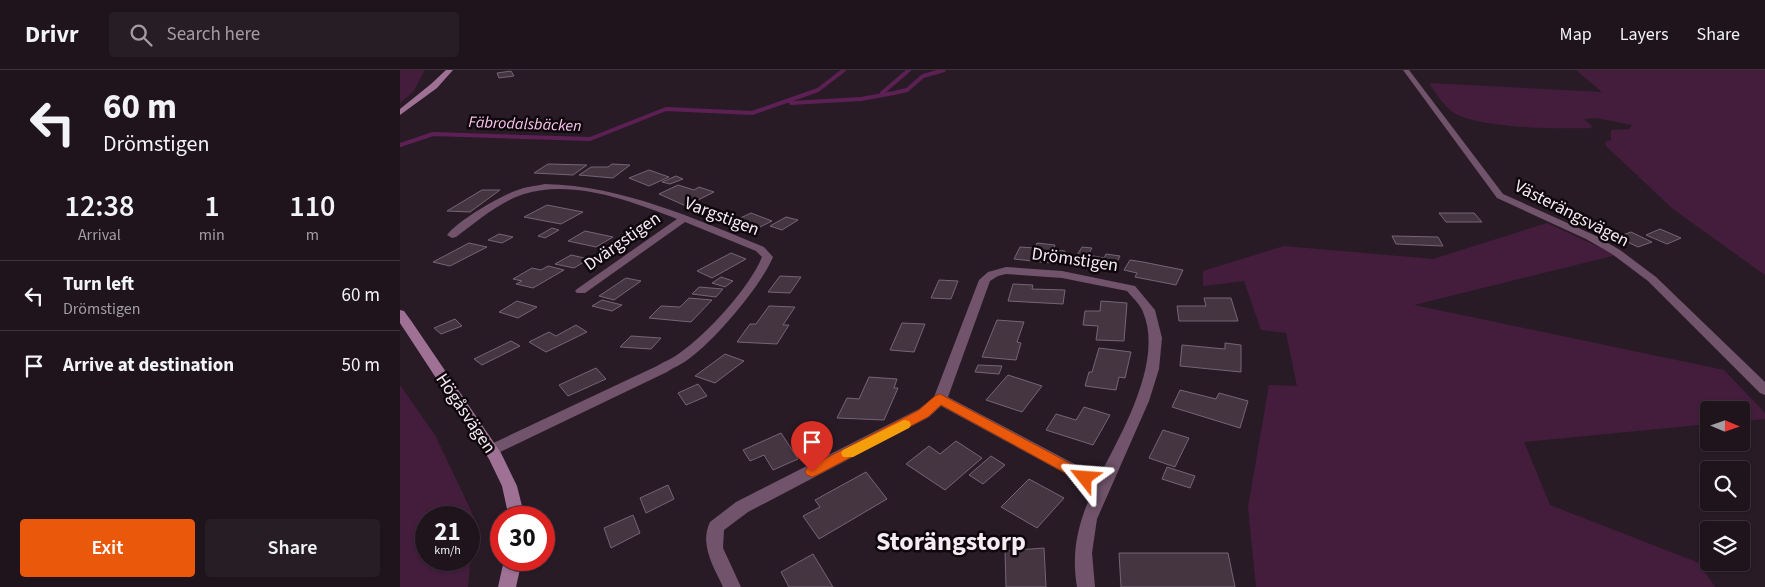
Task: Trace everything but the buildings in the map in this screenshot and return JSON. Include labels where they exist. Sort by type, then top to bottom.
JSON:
[{"type":"street","points":[[400,113],[451,70]]},
{"type":"street","name":"Västerängsvägen","points":[[1406,70],[1500,196],[1590,237],[1633,264],[1666,292],[1765,390]]},
{"type":"street","name":"Vargstigen","points":[[452,234],[508,198],[534,188],[592,190],[616,196],[683,219],[760,249],[768,256],[766,265],[726,314],[685,355],[662,369],[492,450]]},
{"type":"street","name":"Dvärgstigen","points":[[581,291],[683,219]]},
{"type":"street","name":"Drömstigen","points":[[940,399],[985,280],[994,273],[1008,270],[1058,274],[1131,288],[1140,294],[1149,310],[1151,318],[1155,346],[1153,367],[1143,401],[1102,486],[1088,520],[1082,552],[1086,587]]},
{"type":"street","name":"Högåsvägen","points":[[400,314],[492,450],[507,475],[516,506]]},
{"type":"street","points":[[732,587],[714,548],[716,527],[742,507],[924,413],[940,399],[1102,486]]},
{"type":"street","points":[[507,587],[511,571]]},
{"type":"shaded area","points":[[400,70],[425,70],[413,92],[400,103]]},
{"type":"shaded area","points":[[1576,70],[1765,70],[1765,275],[1673,209],[1606,146],[1605,142],[1611,140],[1611,130],[1629,129],[1632,125],[1596,118],[1584,119],[1592,126],[1591,128],[1518,126],[1477,121],[1450,110],[1441,101],[1429,83],[1602,92]]},
{"type":"shaded area","points":[[1547,223],[1616,255],[1414,305],[1724,370],[1765,413],[1765,419],[1750,420],[1750,401],[1700,401],[1700,425],[1524,442],[1550,505],[1699,563],[1700,571],[1704,571],[1715,587],[1256,587],[1248,507],[1269,385],[1297,386],[1286,333],[1261,330],[1244,281],[1203,286],[1203,271],[1284,246],[1433,259]]},
{"type":"shaded area","points":[[400,385],[435,435],[469,506],[415,506],[415,571],[469,571],[468,587],[400,587]]},
{"type":"waterway","name":"Fäbrodalsbäcken","points":[[400,145],[433,134],[590,139],[666,109],[752,113],[818,90],[844,70]]},
{"type":"waterway","points":[[882,93],[909,70]]},
{"type":"waterway","points":[[791,103],[861,99],[894,93],[907,90],[923,76],[944,70]]},
{"type":"slow traffic","points":[[848,453],[904,425]]},
{"type":"district","name":"Storängstorp","points":[[951,541]]},
{"type":"route","points":[[812,472],[899,428],[924,413],[940,399],[1085,478]]}]
